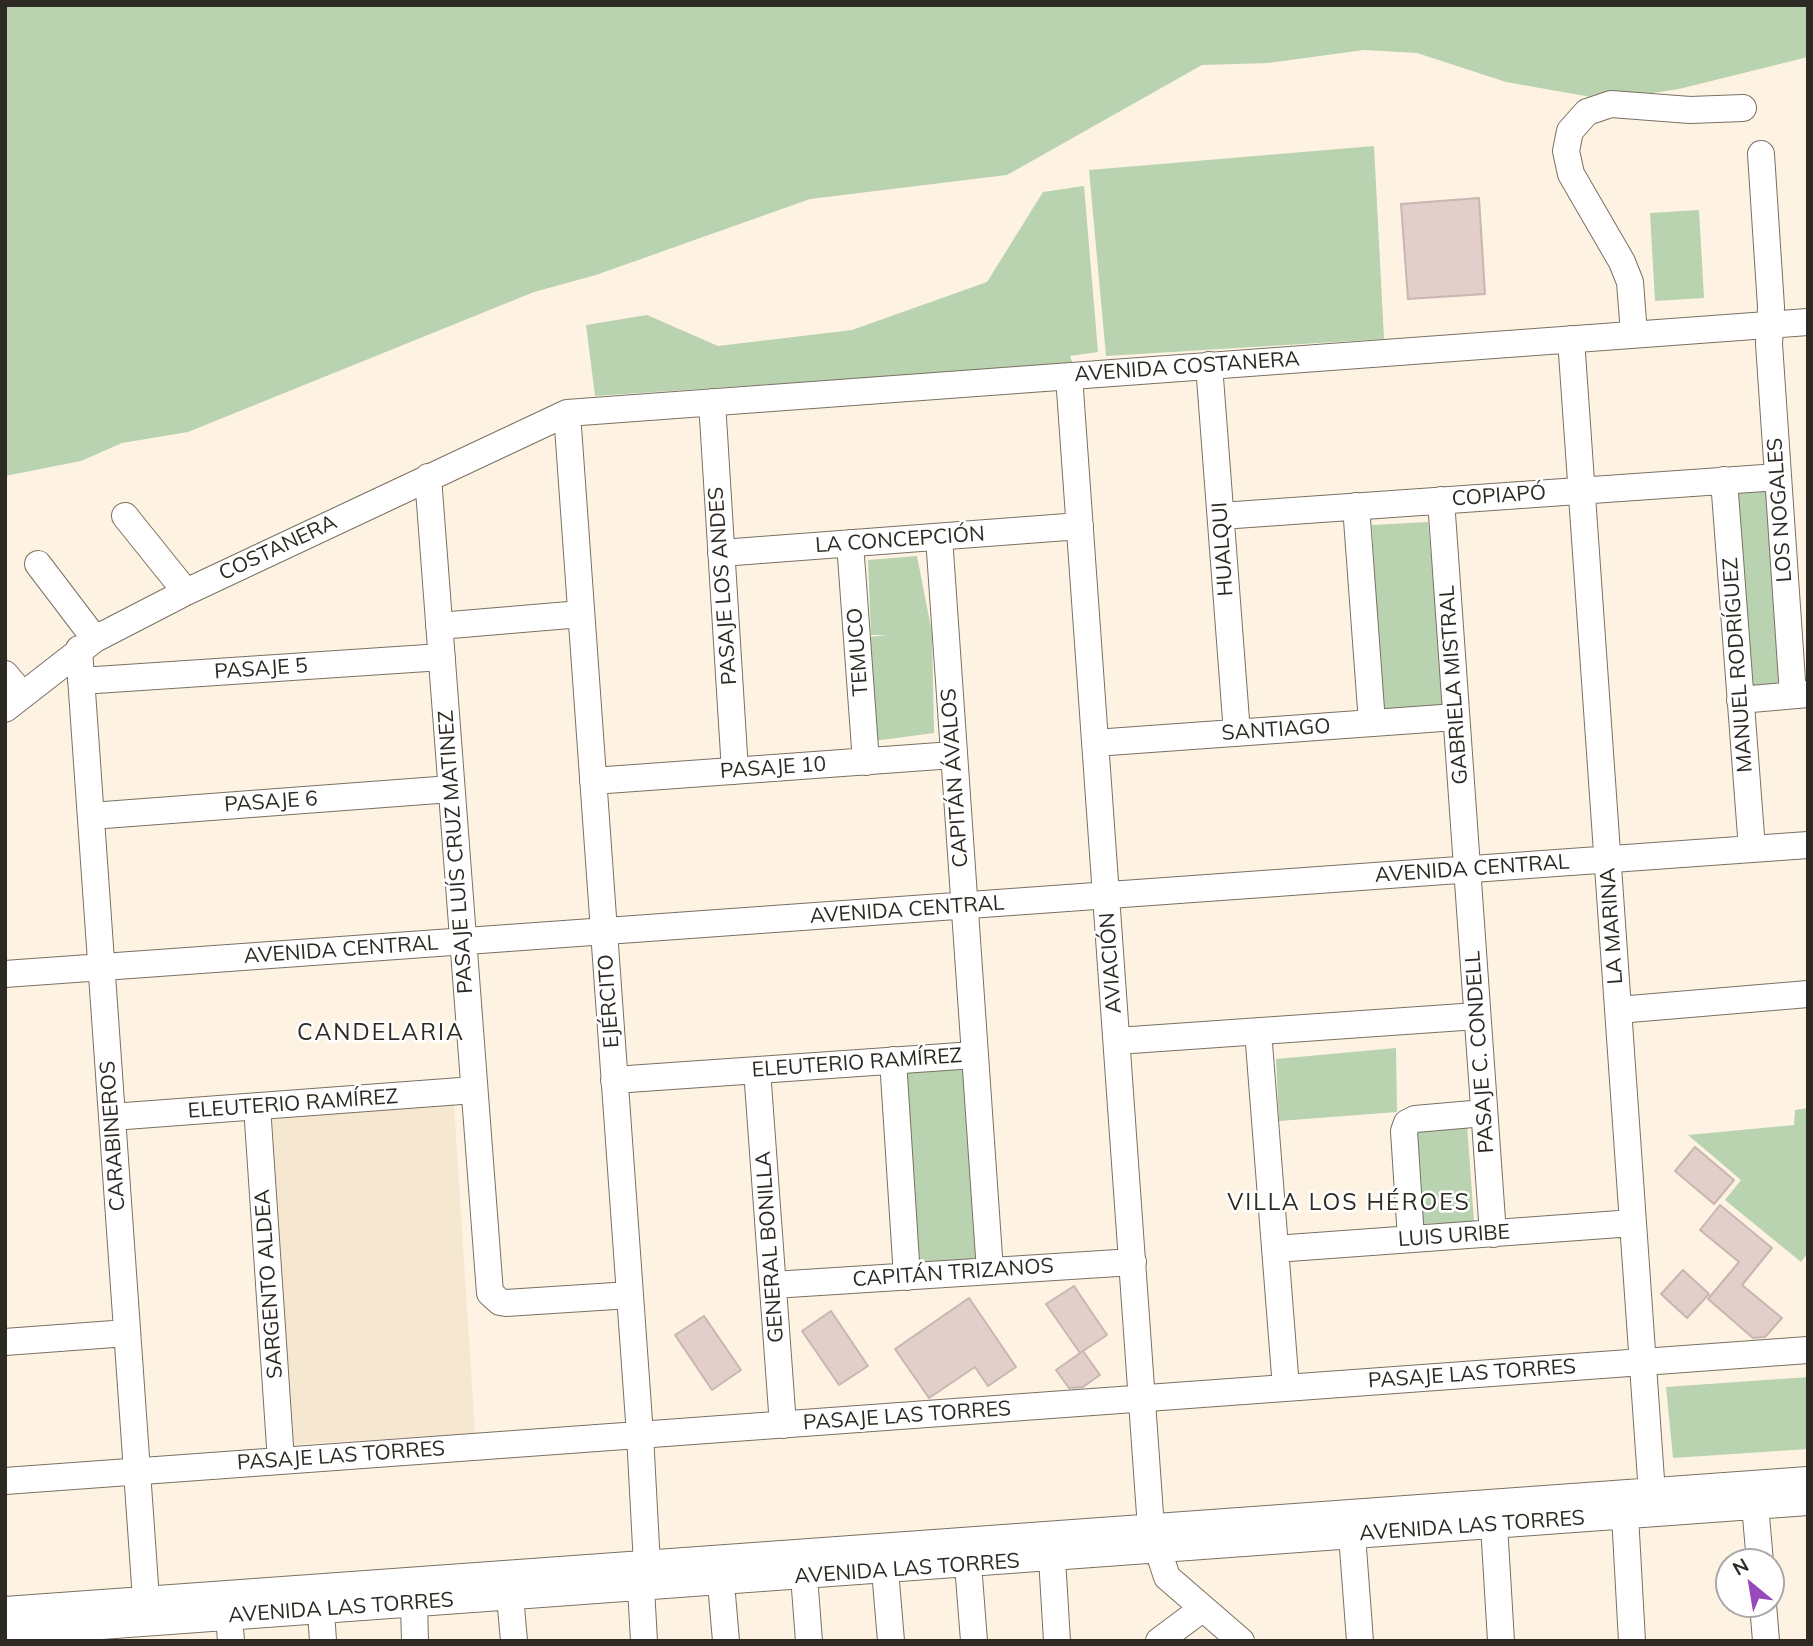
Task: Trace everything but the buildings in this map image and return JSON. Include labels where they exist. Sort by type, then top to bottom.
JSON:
[{"type":"street","points":[[1634,334],[1630,282],[1622,262],[1571,174],[1566,151],[1570,131],[1587,111],[1611,104],[1690,110],[1743,108]]},
{"type":"street","name":"LOS NOGALES","points":[[1761,154],[1778,477],[1800,695]]},
{"type":"street","name":"AVENIDA COSTANERA","points":[[567,414],[1808,322]]},
{"type":"street","name":"LA MARINA","points":[[1572,339],[1653,1503]]},
{"type":"street","name":"HUALQUI","points":[[1209,365],[1237,733]]},
{"type":"street","name":"AVIACIÓN","points":[[1069,376],[1155,1539]]},
{"type":"street","name":"PASAJE LOS ANDES","points":[[712,402],[735,771]]},
{"type":"street","name":"COSTANERA","points":[[14,702],[87,644],[186,592],[567,414]]},
{"type":"street","name":"EJÉRCITO","points":[[567,414],[640,1435],[645,1641]]},
{"type":"street","name":"PASAJE LUÍS CRUZ MATINEZ","points":[[428,477],[488,1286],[494,1298],[506,1303],[630,1295]]},
{"type":"street","name":"COPIAPÓ","points":[[1221,516],[1778,477]]},
{"type":"street","name":"MANUEL RODRÍGUEZ","points":[[1724,480],[1752,849]]},
{"type":"street","name":"GABRIELA MISTRAL","points":[[1441,500],[1467,869]]},
{"type":"street","points":[[1356,506],[1372,723]]},
{"type":"street","points":[[125,516],[186,592]]},
{"type":"street","name":"LA CONCEPCIÓN","points":[[721,553],[1080,526]]},
{"type":"street","name":"CAPITÁN ÁVALOS","points":[[939,537],[990,1271]]},
{"type":"street","name":"TEMUCO","points":[[850,544],[866,762]]},
{"type":"street","points":[[38,564],[87,644]]},
{"type":"street","points":[[439,626],[581,614]]},
{"type":"street","name":"CARABINEROS","points":[[87,644],[81,681],[137,1471],[137,1622]]},
{"type":"street","name":"PASAJE 5","points":[[81,681],[442,657]]},
{"type":"street","points":[[5,674],[14,702]]},
{"type":"street","points":[[1740,699],[1800,695]]},
{"type":"street","name":"SANTIAGO","points":[[1095,743],[1457,717]]},
{"type":"street","name":"PASAJE 10","points":[[593,781],[953,755]]},
{"type":"street","name":"PASAJE 6","points":[[91,816],[451,789]]},
{"type":"street","name":"AVENIDA CENTRAL","points":[[5,974],[1752,849],[1807,852]]},
{"type":"street","name":"PASAJE C. CONDELL","points":[[1467,869],[1493,1234]]},
{"type":"street","points":[[1618,1010],[1808,995]]},
{"type":"street","points":[[1117,1041],[1478,1016]]},
{"type":"street","points":[[1258,1031],[1286,1388]]},
{"type":"street","name":"ELEUTERIO RAMÍREZ","points":[[614,1080],[974,1055]]},
{"type":"street","points":[[893,1060],[907,1276]]},
{"type":"street","name":"GENERAL BONILLA","points":[[757,1070],[783,1425]]},
{"type":"street","name":"ELEUTERIO RAMÍREZ","points":[[112,1117],[474,1090]]},
{"type":"street","name":"SARGENTO ALDEA","points":[[257,1106],[281,1461]]},
{"type":"street","points":[[1411,1240],[1405,1127],[1415,1119],[1484,1113]]},
{"type":"street","name":"LUIS URIBE","points":[[1275,1250],[1633,1223]]},
{"type":"street","name":"CAPITÁN TRIZANOS","points":[[773,1285],[1133,1262]]},
{"type":"street","points":[[5,1342],[127,1332]]},
{"type":"street","name":"PASAJE LAS TORRES","points":[[5,1481],[1808,1350]]},
{"type":"street","name":"AVENIDA LAS TORRES","points":[[5,1633],[38,1636],[137,1622],[644,1576],[1653,1503],[1808,1480]]},
{"type":"street","name":"AVENIDA LAS TORRES","points":[[5,1610],[230,1629],[321,1611],[510,1597],[644,1576],[721,1583],[1052,1558],[1155,1539],[1352,1535],[1494,1525],[1625,1515],[1653,1503],[1755,1505],[1808,1502]]},
{"type":"street","points":[[1755,1505],[1759,1548]]},
{"type":"street","points":[[1625,1515],[1632,1641]]},
{"type":"street","points":[[1494,1525],[1501,1641]]},
{"type":"street","points":[[1352,1535],[1360,1641]]},
{"type":"street","points":[[1155,1539],[1167,1577],[1241,1641]]},
{"type":"street","points":[[1052,1558],[1057,1641]]},
{"type":"street","points":[[968,1564],[974,1641]]},
{"type":"street","points":[[885,1570],[891,1641]]},
{"type":"street","points":[[804,1577],[809,1641]]},
{"type":"street","points":[[721,1583],[726,1641]]},
{"type":"street","points":[[510,1597],[514,1641]]},
{"type":"street","points":[[414,1604],[415,1641]]},
{"type":"street","points":[[1158,1641],[1202,1609]]},
{"type":"street","points":[[321,1611],[323,1641]]},
{"type":"street","points":[[1764,1618],[1766,1641]]},
{"type":"shaded area","points":[[454,1105],[475,1433],[292,1445],[272,1117]]},
{"type":"green space","points":[[5,5],[1808,5],[1808,57],[1679,89],[1608,100],[1506,82],[1417,53],[1364,50],[1268,63],[1202,65],[1007,175],[810,199],[596,275],[534,292],[188,432],[122,443],[81,461],[5,476]]},
{"type":"green space","points":[[1374,146],[1384,339],[1106,356],[1089,170]]},
{"type":"green space","points":[[1084,186],[1098,352],[1070,356],[1073,364],[595,396],[586,325],[647,315],[718,346],[852,330],[987,282],[1043,192]]},
{"type":"green space","points":[[1699,210],[1704,298],[1655,301],[1650,213]]},
{"type":"green space","points":[[1767,490],[1780,685],[1748,686],[1729,493]]},
{"type":"green space","points":[[1428,522],[1446,708],[1381,712],[1372,525]]},
{"type":"green space","points":[[917,556],[932,633],[934,733],[874,741],[869,637],[887,635],[871,635],[868,560]]},
{"type":"green space","points":[[1396,1048],[1397,1112],[1279,1121],[1276,1059]]},
{"type":"green space","points":[[966,1065],[979,1260],[916,1264],[904,1069]]},
{"type":"green space","points":[[1808,1108],[1808,1253],[1801,1262],[1725,1200],[1741,1180],[1688,1135],[1794,1125],[1795,1110]]},
{"type":"green space","points":[[1467,1124],[1474,1222],[1422,1224],[1414,1128]]},
{"type":"green space","points":[[1808,1377],[1808,1449],[1673,1458],[1666,1387]]},
{"type":"district","name":"CANDELARIA","points":[[381,1033]]},
{"type":"district","name":"VILLA LOS HÉROES","points":[[1349,1203]]}]
